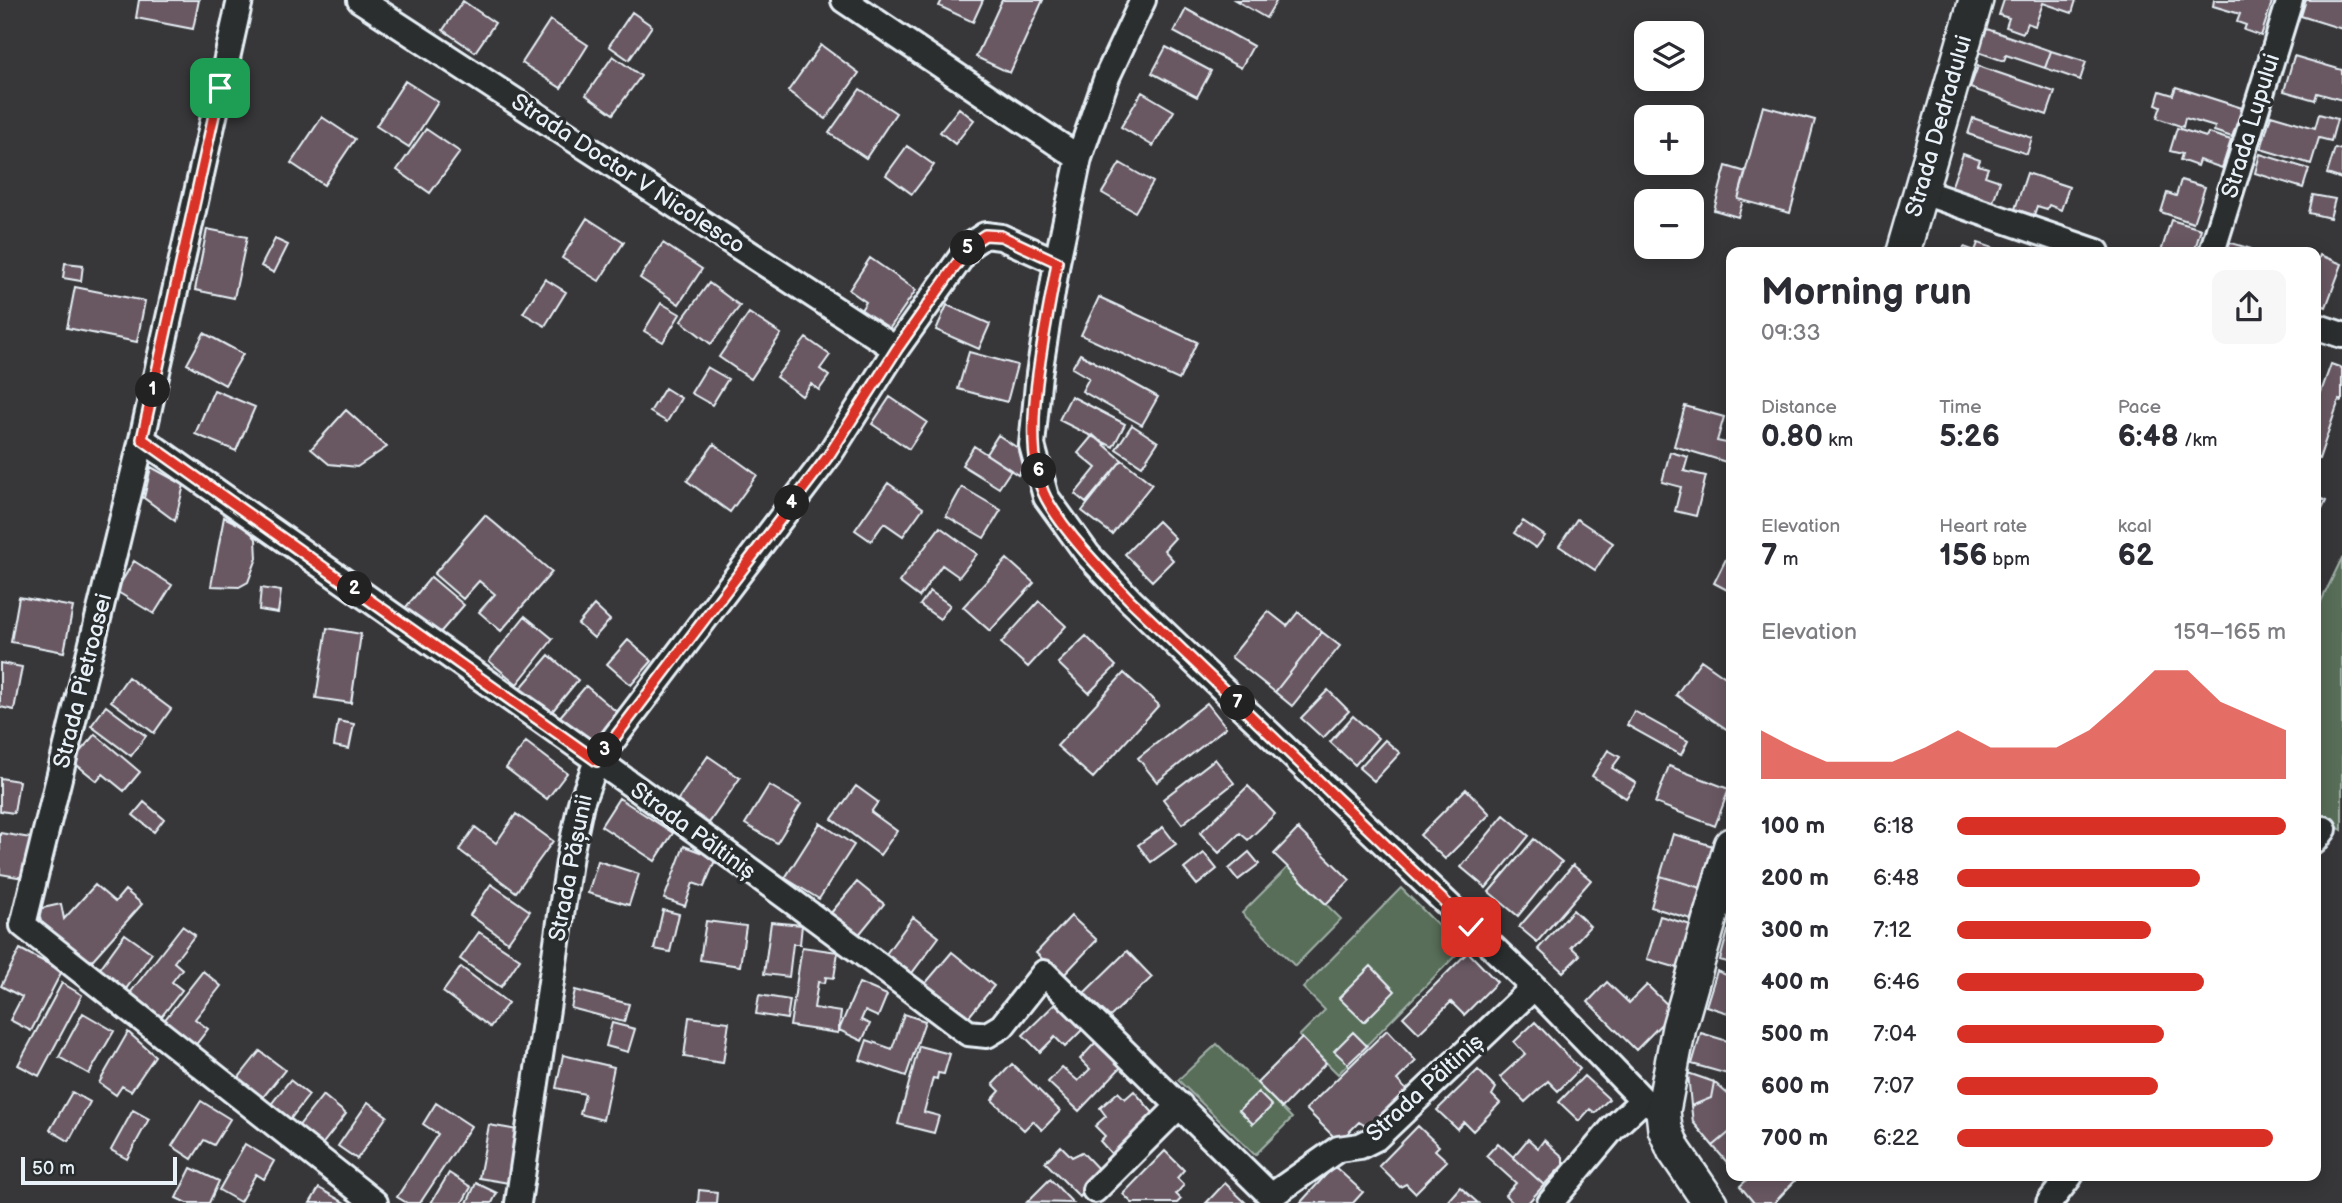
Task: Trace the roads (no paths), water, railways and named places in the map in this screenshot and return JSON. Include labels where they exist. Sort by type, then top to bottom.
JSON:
[{"type":"main road","name":"Strada Dedradului","points":[[1904,247],[1976,0]]},
{"type":"main road","points":[[1710,1203],[1674,1150],[1653,1105],[1679,1027],[1726,862]]},
{"type":"street","name":"Strada Pietroasei","points":[[240,0],[142,439],[23,925],[375,1203]]},
{"type":"street","name":"Strada Doctor V Nicolesco","points":[[360,0],[897,349]]},
{"type":"street","points":[[844,0],[1079,158]]},
{"type":"street","points":[[1143,0],[1107,77],[1079,158],[1057,262],[1032,445],[1046,498],[1088,555],[1131,601],[1534,987],[1653,1105],[1613,1128],[1549,1203]]},
{"type":"street","name":"Strada Lupului","points":[[2213,247],[2290,0]]},
{"type":"street","points":[[1920,191],[2082,247]]},
{"type":"street","name":"Strada Pășunii","points":[[518,1203],[570,855],[581,803],[597,761],[829,455],[897,349],[970,245],[985,235],[1001,236],[1057,262]]},
{"type":"street","points":[[2321,328],[2342,335]]},
{"type":"street","name":"Strada Păltiniș","points":[[142,439],[597,761],[873,961],[968,1034],[987,1034],[1002,1026],[1044,973],[1180,1105],[1268,1199],[1338,1149],[1360,1146],[1376,1138],[1534,987]]},
{"type":"street","points":[[1095,1190],[1180,1105]]},
{"type":"street","points":[[2049,1203],[2066,1181]]}]
